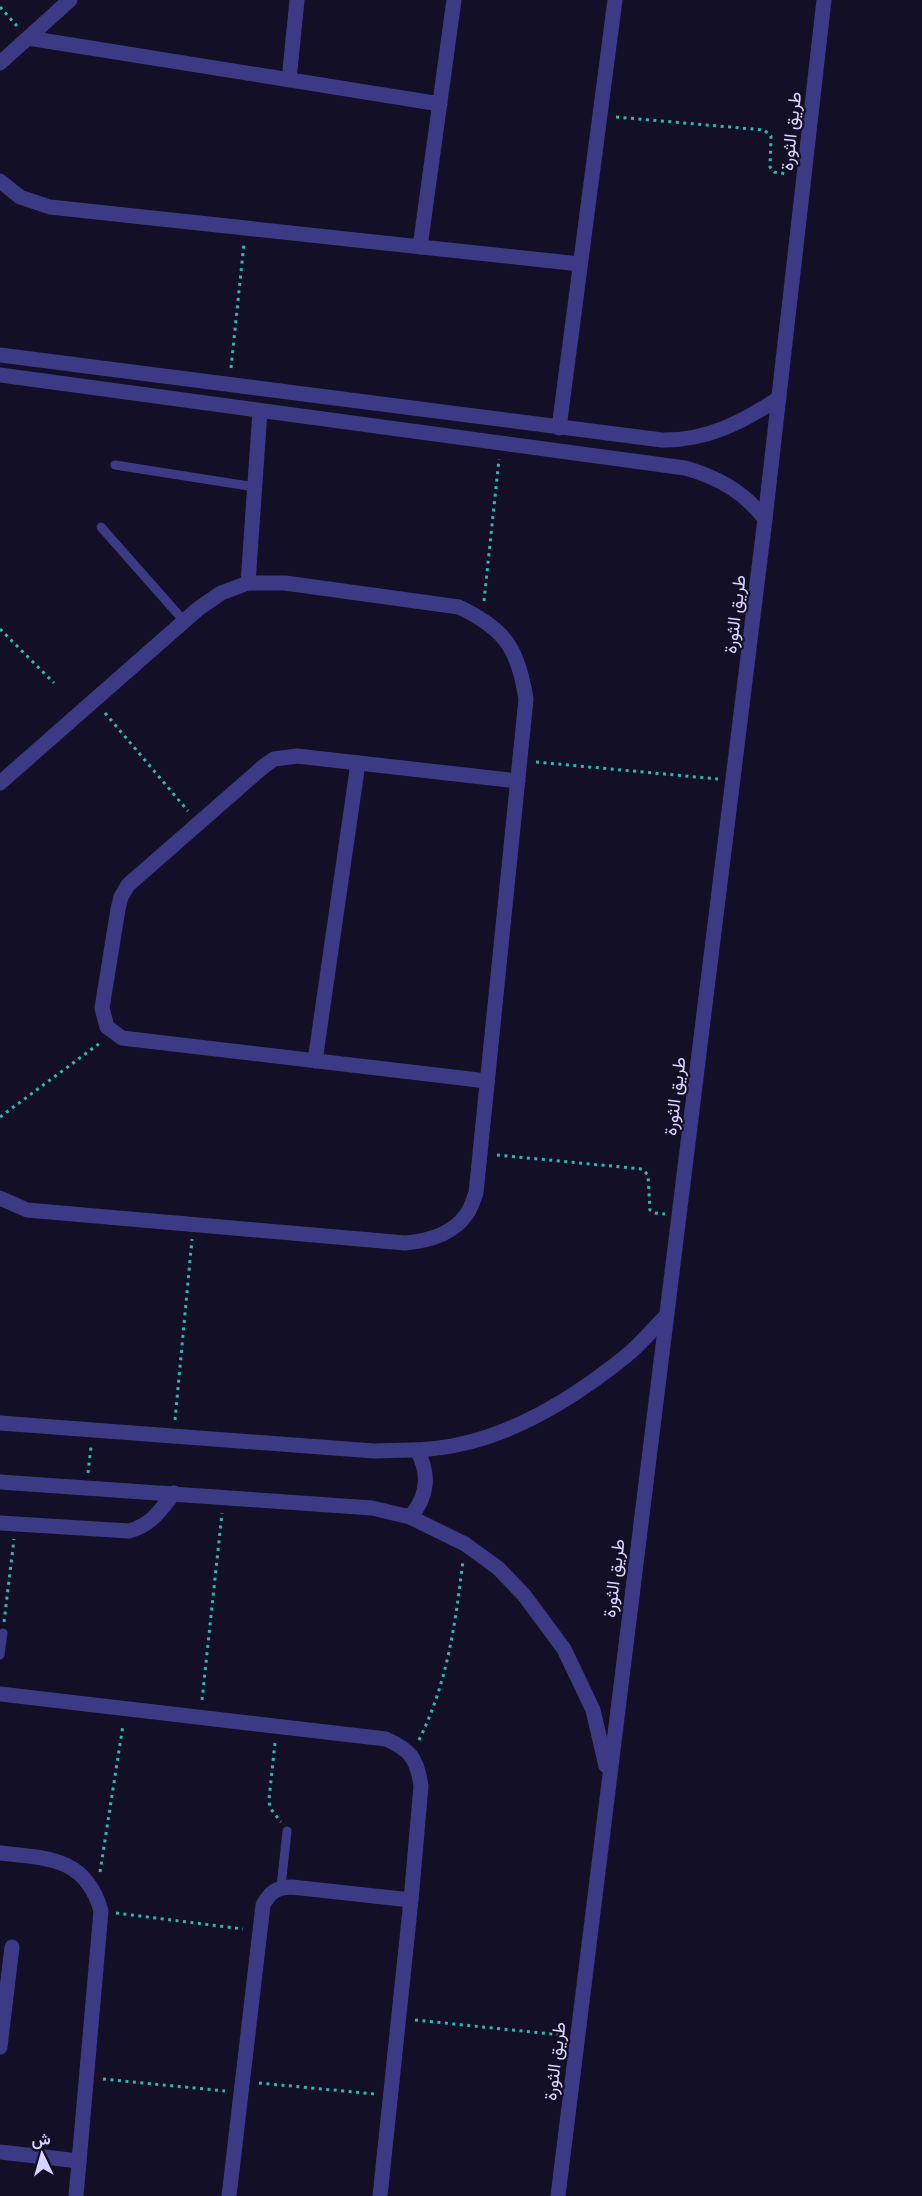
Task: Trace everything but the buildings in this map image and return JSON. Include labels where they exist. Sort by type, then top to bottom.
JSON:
[{"type":"street","points":[[0,63],[70,0]]},
{"type":"street","points":[[289,80],[297,0]]},
{"type":"street","points":[[420,247],[454,0]]},
{"type":"street","points":[[559,428],[615,0]]},
{"type":"street","name":"طريق الثورة","points":[[558,2196],[765,519],[824,0]]},
{"type":"street","points":[[28,38],[440,104]]},
{"type":"street","points":[[0,181],[20,197],[50,207],[580,264]]},
{"type":"street","points":[[0,355],[662,440],[697,438],[718,432],[760,411],[779,398]]},
{"type":"street","points":[[106,389],[110,369]]},
{"type":"street","points":[[0,375],[685,468],[713,477],[742,495],[765,519]]},
{"type":"street","points":[[347,422],[350,400]]},
{"type":"street","points":[[248,583],[261,411]]},
{"type":"street","points":[[439,434],[442,412]]},
{"type":"street","points":[[659,464],[662,440]]},
{"type":"street","points":[[0,783],[184,621],[221,593],[248,583],[285,583],[459,607],[482,618],[501,634],[512,649],[522,671],[526,699],[476,1193],[466,1215],[449,1231],[428,1240],[405,1243],[27,1210],[0,1198]]},
{"type":"street","points":[[487,1081],[122,1038],[113,1034],[107,1027],[102,1008],[121,897],[137,877],[274,759],[297,756],[518,781]]},
{"type":"street","points":[[315,1061],[357,763]]},
{"type":"street","points":[[0,1423],[374,1450],[417,1450],[461,1444],[497,1433],[531,1418],[581,1389],[627,1355],[665,1317]]},
{"type":"street","points":[[410,1517],[417,1509],[425,1490],[425,1469],[417,1450]]},
{"type":"street","points":[[0,1482],[372,1508],[410,1517],[465,1544],[498,1568],[524,1595],[564,1649],[593,1710],[609,1776]]},
{"type":"street","points":[[0,1523],[129,1531],[148,1523],[157,1516],[174,1493]]},
{"type":"street","points":[[0,1694],[386,1739],[402,1746],[412,1755],[419,1769],[421,1786],[380,2196]]},
{"type":"street","points":[[0,1852],[48,1858],[68,1865],[85,1878],[96,1895],[100,1911],[76,2196]]},
{"type":"street","points":[[229,2196],[263,1905],[273,1891],[282,1887],[411,1900]]},
{"type":"street","points":[[0,2047],[12,1947]]},
{"type":"street","points":[[0,2152],[79,2161]]},
{"type":"lane","points":[[115,465],[255,487]]},
{"type":"lane","points":[[101,527],[184,621]]},
{"type":"lane","points":[[0,1655],[3,1633]]},
{"type":"lane","points":[[282,1887],[287,1831]]},
{"type":"path","points":[[0,8],[28,38]]},
{"type":"path","points":[[599,116],[764,130],[771,136],[769,164],[771,170],[777,173],[805,176]]},
{"type":"path","points":[[230,385],[246,228]]},
{"type":"path","points":[[482,618],[500,443]]},
{"type":"path","points":[[0,629],[54,683]]},
{"type":"path","points":[[94,700],[198,823]]},
{"type":"path","points":[[519,761],[733,780]]},
{"type":"path","points":[[0,1117],[113,1034]]},
{"type":"path","points":[[480,1153],[642,1169],[648,1175],[650,1210],[655,1213],[678,1216]]},
{"type":"path","points":[[174,1436],[193,1225]]},
{"type":"path","points":[[86,1488],[92,1430]]},
{"type":"path","points":[[200,1717],[224,1496]]},
{"type":"path","points":[[3,1633],[16,1524]]},
{"type":"path","points":[[412,1755],[441,1688],[450,1655],[465,1544]]},
{"type":"path","points":[[96,1895],[125,1708]]},
{"type":"path","points":[[277,1726],[269,1799],[270,1808],[287,1831]]},
{"type":"path","points":[[100,1911],[260,1931]]},
{"type":"path","points":[[398,2018],[577,2037]]},
{"type":"path","points":[[86,2078],[390,2096]]}]
